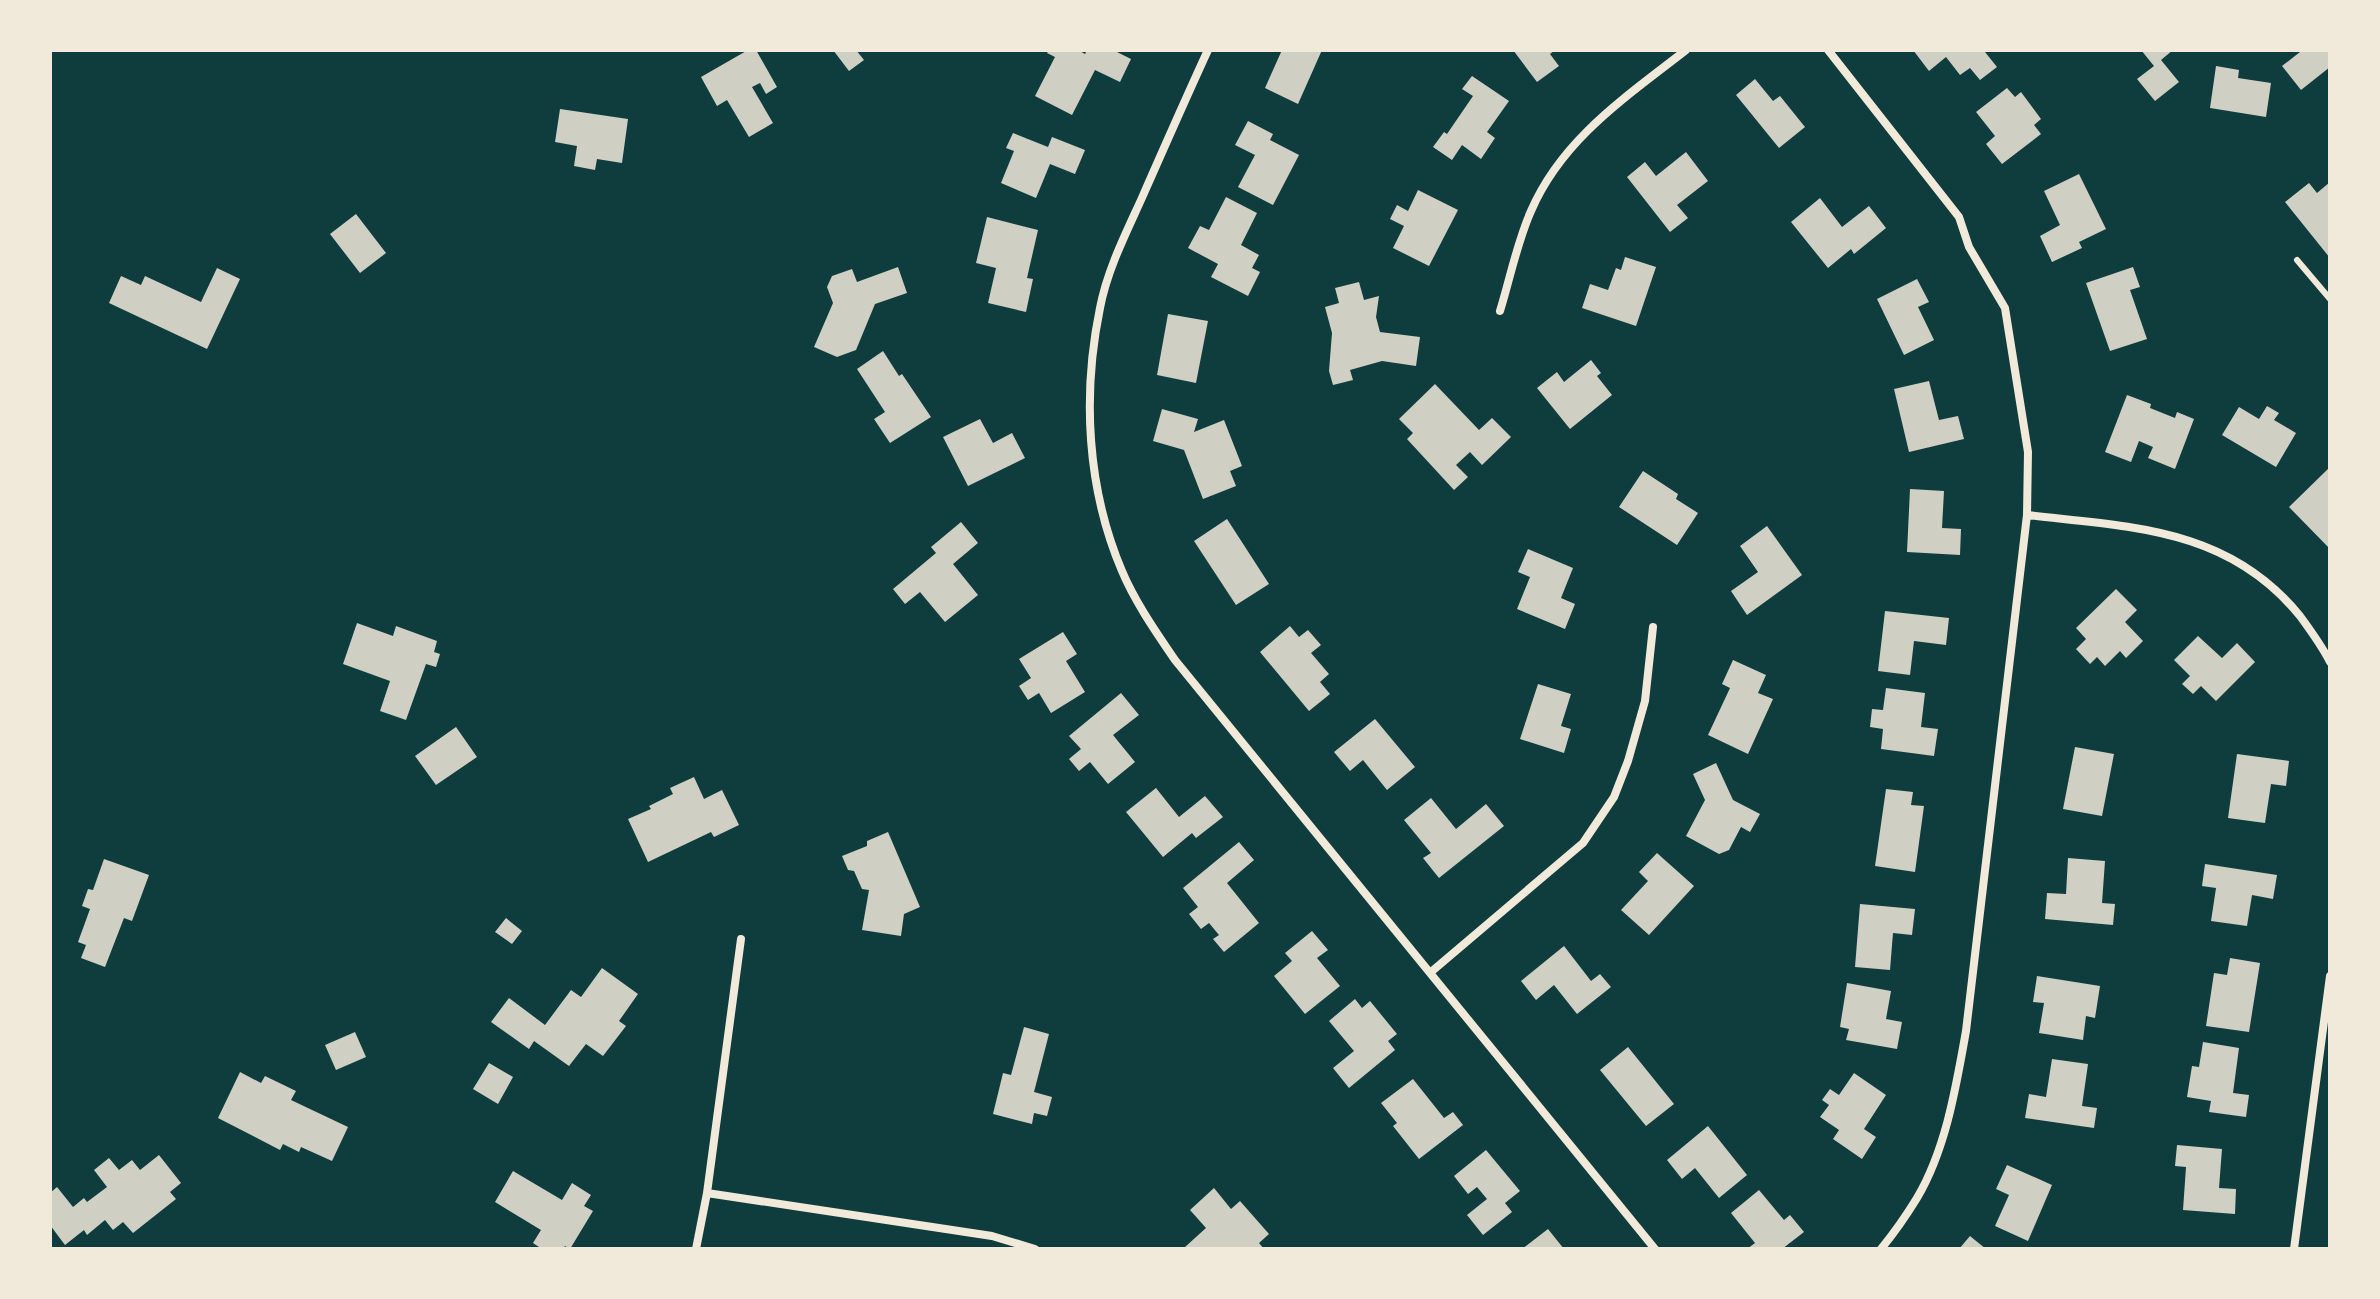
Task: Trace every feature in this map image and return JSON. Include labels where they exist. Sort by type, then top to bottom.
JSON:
[{"type":"street","points":[[1208,50],[1116,256],[1100,306],[1092,361],[1089,416],[1093,465],[1103,517],[1122,572],[1175,660],[1655,1249]]},
{"type":"street","points":[[1500,311],[1531,211],[1558,164],[1591,125],[1686,50]]},
{"type":"street","points":[[1828,50],[1959,217],[1969,247],[2005,308],[2028,452],[2027,515],[1966,1031],[1957,1080],[1942,1140],[1919,1195],[1881,1249]]},
{"type":"street","points":[[2027,515],[2150,530],[2198,543],[2238,562],[2267,582],[2293,608],[2330,662]]},
{"type":"street","points":[[1431,972],[1583,843],[1614,797],[1645,701],[1653,627]]},
{"type":"street","points":[[696,1249],[707,1193],[741,939]]},
{"type":"street","points":[[2294,1249],[2330,976]]},
{"type":"street","points":[[707,1193],[992,1236],[1035,1249]]},
{"type":"lane","points":[[2297,260],[2330,299]]},
{"type":"building","points":[[748,50],[756,50],[777,87],[766,94],[760,83],[752,87],[773,123],[749,137],[727,100],[717,106],[701,77]]},
{"type":"building","points":[[833,50],[856,50],[864,60],[849,71]]},
{"type":"building","points":[[1049,50],[1078,50],[1085,54],[1087,50],[1113,50],[1131,59],[1120,82],[1095,70],[1072,115],[1035,96],[1055,57],[1047,53]]},
{"type":"building","points":[[1282,50],[1322,50],[1298,104],[1265,88]]},
{"type":"building","points":[[1513,50],[1555,50],[1550,54],[1559,66],[1537,82]]},
{"type":"building","points":[[1913,50],[1988,50],[1985,52],[1997,67],[1980,80],[1970,68],[1960,75],[1946,57],[1929,71]]},
{"type":"building","points":[[2141,50],[2173,50],[2161,60],[2179,82],[2155,101],[2137,79],[2154,66]]},
{"type":"building","points":[[2298,50],[2330,50],[2330,67],[2301,90],[2282,66],[2300,52]]},
{"type":"building","points":[[2216,66],[2239,70],[2238,78],[2271,83],[2266,117],[2210,108]]},
{"type":"building","points":[[1472,76],[1509,101],[1487,132],[1495,138],[1481,159],[1462,145],[1452,160],[1433,147],[1444,132],[1447,134],[1473,96],[1462,89]]},
{"type":"building","points":[[1755,79],[1773,101],[1780,96],[1805,127],[1779,148],[1736,95]]},
{"type":"building","points":[[2007,88],[2015,97],[2021,92],[2041,119],[2034,125],[2041,134],[2002,164],[1986,144],[1995,136],[1976,112]]},
{"type":"building","points":[[560,109],[628,119],[622,163],[597,159],[595,170],[574,166],[577,146],[555,142]]},
{"type":"building","points":[[1248,121],[1273,134],[1270,140],[1299,155],[1273,205],[1238,187],[1255,155],[1235,145]]},
{"type":"building","points":[[1013,133],[1048,147],[1052,137],[1085,150],[1075,174],[1050,164],[1036,198],[1001,183],[1014,151],[1006,148]]},
{"type":"building","points":[[1686,152],[1708,181],[1677,205],[1688,218],[1670,232],[1627,177],[1645,162],[1656,176]]},
{"type":"building","points":[[2079,174],[2106,229],[2079,242],[2082,248],[2052,262],[2040,236],[2060,225],[2044,191]]},
{"type":"building","points":[[2330,182],[2330,258],[2285,202],[2309,183],[2317,193]]},
{"type":"building","points":[[1418,190],[1458,210],[1429,266],[1393,248],[1404,226],[1390,219],[1397,205],[1408,211]]},
{"type":"building","points":[[1226,197],[1257,213],[1241,245],[1259,255],[1252,268],[1260,272],[1248,296],[1211,277],[1218,264],[1188,248],[1200,226],[1209,230]]},
{"type":"building","points":[[1820,198],[1842,227],[1869,206],[1886,228],[1854,254],[1851,249],[1828,268],[1791,222]]},
{"type":"building","points":[[356,214],[386,253],[360,273],[330,234]]},
{"type":"building","points":[[987,217],[1038,230],[1027,278],[1033,279],[1026,312],[988,303],[996,268],[976,263]]},
{"type":"building","points":[[1625,257],[1656,267],[1636,326],[1582,308],[1590,284],[1608,290],[1616,268],[1621,270]]},
{"type":"building","points":[[898,267],[907,293],[875,304],[856,350],[837,357],[814,347],[833,303],[827,287],[832,276],[852,269],[857,282]]},
{"type":"building","points":[[2133,267],[2140,287],[2130,290],[2147,339],[2110,351],[2086,283]]},
{"type":"building","points":[[217,268],[240,279],[207,349],[109,303],[121,276],[141,285],[145,276],[201,302]]},
{"type":"building","points":[[1917,279],[1929,302],[1918,307],[1934,340],[1904,355],[1877,299]]},
{"type":"building","points":[[1359,282],[1364,300],[1379,296],[1376,317],[1380,332],[1420,337],[1416,366],[1382,361],[1350,370],[1353,380],[1333,385],[1329,371],[1332,333],[1325,307],[1339,303],[1335,288]]},
{"type":"building","points":[[1168,314],[1208,321],[1196,383],[1157,375]]},
{"type":"building","points":[[883,351],[931,417],[890,443],[874,419],[885,412],[857,369]]},
{"type":"building","points":[[1591,360],[1601,373],[1597,376],[1612,395],[1570,429],[1537,388],[1557,372],[1564,382]]},
{"type":"building","points":[[1929,381],[1939,420],[1958,416],[1964,439],[1909,452],[1894,389]]},
{"type":"building","points":[[1435,384],[1479,430],[1492,418],[1511,437],[1482,465],[1470,452],[1456,465],[1468,477],[1454,490],[1407,439],[1413,433],[1399,419]]},
{"type":"building","points":[[2127,395],[2175,418],[2177,412],[2194,419],[2175,469],[2148,458],[2153,447],[2139,441],[2131,462],[2105,452]]},
{"type":"building","points":[[2267,406],[2279,413],[2274,420],[2296,433],[2276,467],[2222,435],[2239,407],[2259,419]]},
{"type":"building","points":[[1162,409],[1198,419],[1194,432],[1224,420],[1242,466],[1230,471],[1236,486],[1203,499],[1184,450],[1153,441]]},
{"type":"building","points":[[980,419],[993,443],[1012,433],[1025,458],[968,486],[943,437]]},
{"type":"building","points":[[2330,467],[2330,549],[2289,507]]},
{"type":"building","points":[[1643,471],[1678,494],[1676,499],[1698,513],[1677,545],[1619,507]]},
{"type":"building","points":[[1910,489],[1944,491],[1942,528],[1961,529],[1960,555],[1907,552]]},
{"type":"building","points":[[1227,519],[1269,584],[1236,605],[1194,541]]},
{"type":"building","points":[[961,522],[978,543],[953,564],[978,595],[945,622],[920,592],[905,604],[893,589],[936,553],[931,547]]},
{"type":"building","points":[[1767,526],[1802,575],[1747,615],[1731,591],[1758,572],[1740,546]]},
{"type":"building","points":[[1528,549],[1573,568],[1561,598],[1575,604],[1565,629],[1517,609],[1530,577],[1518,572]]},
{"type":"building","points":[[2116,589],[2137,610],[2125,622],[2143,641],[2126,658],[2120,651],[2105,666],[2097,657],[2090,664],[2076,649],[2086,639],[2076,628]]},
{"type":"building","points":[[1885,611],[1949,618],[1946,645],[1914,641],[1910,675],[1878,671]]},
{"type":"building","points":[[357,623],[393,636],[396,626],[437,641],[434,652],[440,654],[436,667],[426,664],[406,720],[380,711],[390,681],[343,664]]},
{"type":"building","points":[[1290,626],[1299,637],[1308,630],[1321,645],[1311,653],[1329,674],[1320,682],[1330,694],[1309,711],[1260,652]]},
{"type":"building","points":[[1063,632],[1077,654],[1066,661],[1085,692],[1051,713],[1039,693],[1028,700],[1019,686],[1031,678],[1019,659]]},
{"type":"building","points":[[2198,636],[2222,658],[2237,643],[2255,662],[2216,701],[2201,686],[2193,694],[2182,684],[2190,676],[2174,660]]},
{"type":"building","points":[[1733,660],[1766,675],[1758,693],[1773,699],[1748,754],[1708,735],[1730,688],[1722,684]]},
{"type":"building","points":[[1538,684],[1571,694],[1561,726],[1571,729],[1564,753],[1520,739]]},
{"type":"building","points":[[1886,688],[1925,693],[1921,727],[1938,729],[1934,756],[1881,749],[1883,729],[1870,727],[1872,709],[1883,710]]},
{"type":"building","points":[[1121,693],[1139,715],[1113,735],[1135,762],[1108,784],[1090,762],[1079,771],[1069,759],[1081,749],[1069,736]]},
{"type":"building","points":[[1375,719],[1415,767],[1387,790],[1363,760],[1350,771],[1334,752]]},
{"type":"building","points":[[456,727],[477,757],[436,785],[415,756]]},
{"type":"building","points":[[2075,747],[2114,754],[2102,816],[2063,809]]},
{"type":"building","points":[[2237,754],[2289,761],[2286,786],[2271,784],[2265,823],[2228,818]]},
{"type":"building","points":[[1716,763],[1733,800],[1760,814],[1750,832],[1741,827],[1729,850],[1719,854],[1686,836],[1705,800],[1693,774]]},
{"type":"building","points":[[694,777],[704,799],[722,790],[739,825],[714,837],[711,832],[648,862],[628,819],[651,809],[649,806],[673,794],[670,788]]},
{"type":"building","points":[[1156,788],[1179,817],[1205,796],[1223,817],[1196,838],[1192,833],[1163,857],[1126,812]]},
{"type":"building","points":[[1886,789],[1913,792],[1911,805],[1924,806],[1915,872],[1875,866]]},
{"type":"building","points":[[1431,798],[1456,829],[1486,804],[1504,826],[1439,878],[1423,858],[1431,853],[1404,820]]},
{"type":"building","points":[[888,832],[920,907],[904,914],[901,936],[862,930],[869,890],[862,889],[854,871],[848,870],[842,856],[867,846],[867,841]]},
{"type":"building","points":[[1239,842],[1254,860],[1227,883],[1259,923],[1224,952],[1213,939],[1219,935],[1209,923],[1201,929],[1189,914],[1198,907],[1183,888]]},
{"type":"building","points":[[1657,853],[1694,886],[1649,935],[1621,910],[1648,881],[1639,872]]},
{"type":"building","points":[[2068,858],[2105,861],[2102,903],[2115,904],[2113,925],[2045,919],[2047,893],[2066,894]]},
{"type":"building","points":[[104,859],[149,875],[132,921],[124,918],[105,967],[81,958],[86,945],[78,942],[90,909],[82,906],[88,889],[93,890]]},
{"type":"building","points":[[2205,864],[2277,875],[2273,899],[2252,895],[2247,926],[2211,921],[2216,888],[2202,886]]},
{"type":"building","points":[[1860,904],[1915,909],[1912,935],[1893,933],[1890,970],[1855,967]]},
{"type":"building","points":[[506,918],[522,931],[512,944],[495,932]]},
{"type":"building","points":[[1312,931],[1328,950],[1317,958],[1340,986],[1305,1014],[1274,976],[1292,961],[1285,953]]},
{"type":"building","points":[[1564,946],[1591,981],[1600,974],[1611,987],[1577,1014],[1554,985],[1536,1000],[1521,981]]},
{"type":"building","points":[[2230,958],[2260,963],[2249,1032],[2206,1026],[2214,973],[2227,975]]},
{"type":"building","points":[[602,968],[638,994],[619,1021],[626,1026],[603,1056],[586,1044],[569,1066],[534,1041],[529,1049],[491,1022],[509,998],[545,1025],[571,990],[581,997]]},
{"type":"building","points":[[2037,976],[2100,986],[2095,1018],[2086,1016],[2083,1040],[2039,1033],[2044,1003],[2033,1002]]},
{"type":"building","points":[[1847,983],[1891,991],[1886,1019],[1902,1022],[1897,1049],[1846,1040],[1849,1029],[1840,1027]]},
{"type":"building","points":[[1355,999],[1362,1008],[1370,1001],[1397,1034],[1388,1041],[1395,1050],[1349,1088],[1333,1068],[1354,1051],[1329,1021]]},
{"type":"building","points":[[1024,1027],[1049,1034],[1034,1092],[1052,1097],[1047,1116],[1034,1113],[1032,1124],[993,1114],[1003,1073],[1011,1075]]},
{"type":"building","points":[[355,1032],[366,1057],[336,1070],[325,1045]]},
{"type":"building","points":[[2203,1042],[2239,1048],[2233,1093],[2249,1095],[2246,1117],[2209,1112],[2211,1101],[2187,1097],[2192,1066],[2199,1067]]},
{"type":"building","points":[[1628,1047],[1674,1104],[1646,1126],[1600,1070]]},
{"type":"building","points":[[2052,1059],[2088,1064],[2082,1106],[2097,1108],[2094,1128],[2025,1118],[2029,1094],[2046,1097]]},
{"type":"building","points":[[489,1063],[513,1077],[498,1104],[473,1089]]},
{"type":"building","points":[[240,1072],[261,1083],[265,1076],[296,1091],[291,1100],[348,1127],[332,1161],[301,1147],[299,1152],[283,1144],[280,1150],[218,1118]]},
{"type":"building","points":[[1854,1073],[1886,1095],[1864,1129],[1876,1137],[1862,1159],[1833,1139],[1839,1130],[1820,1117],[1829,1105],[1822,1100],[1830,1089],[1839,1095]]},
{"type":"building","points":[[1413,1079],[1444,1118],[1453,1112],[1463,1125],[1419,1159],[1393,1126],[1397,1123],[1381,1103]]},
{"type":"building","points":[[1708,1126],[1747,1175],[1719,1198],[1695,1168],[1682,1179],[1667,1160]]},
{"type":"building","points":[[2177,1145],[2222,1149],[2219,1188],[2236,1189],[2235,1214],[2183,1210],[2186,1167],[2175,1166]]},
{"type":"building","points":[[1486,1150],[1520,1191],[1505,1203],[1512,1212],[1483,1235],[1467,1215],[1487,1199],[1477,1187],[1468,1194],[1454,1176]]},
{"type":"building","points":[[159,1155],[181,1183],[170,1192],[176,1199],[133,1233],[123,1222],[113,1230],[105,1220],[87,1235],[84,1230],[65,1245],[50,1225],[50,1193],[57,1187],[73,1207],[84,1198],[87,1202],[107,1187],[94,1170],[109,1158],[119,1170],[132,1160],[140,1170]]},
{"type":"building","points":[[2007,1165],[2052,1185],[2028,1241],[1995,1226],[2009,1195],[1996,1189]]},
{"type":"building","points":[[513,1171],[562,1200],[572,1183],[591,1195],[584,1206],[593,1211],[570,1249],[565,1246],[563,1249],[542,1249],[533,1243],[541,1230],[495,1202]]},
{"type":"building","points":[[1214,1188],[1231,1209],[1240,1201],[1269,1234],[1259,1243],[1264,1249],[1186,1249],[1206,1228],[1190,1210]]},
{"type":"building","points":[[1759,1190],[1784,1220],[1790,1215],[1804,1232],[1782,1249],[1747,1249],[1755,1243],[1731,1213]]},
{"type":"building","points":[[1548,1229],[1564,1249],[1522,1249]]},
{"type":"building","points":[[1970,1236],[1986,1249],[1959,1249]]}]
